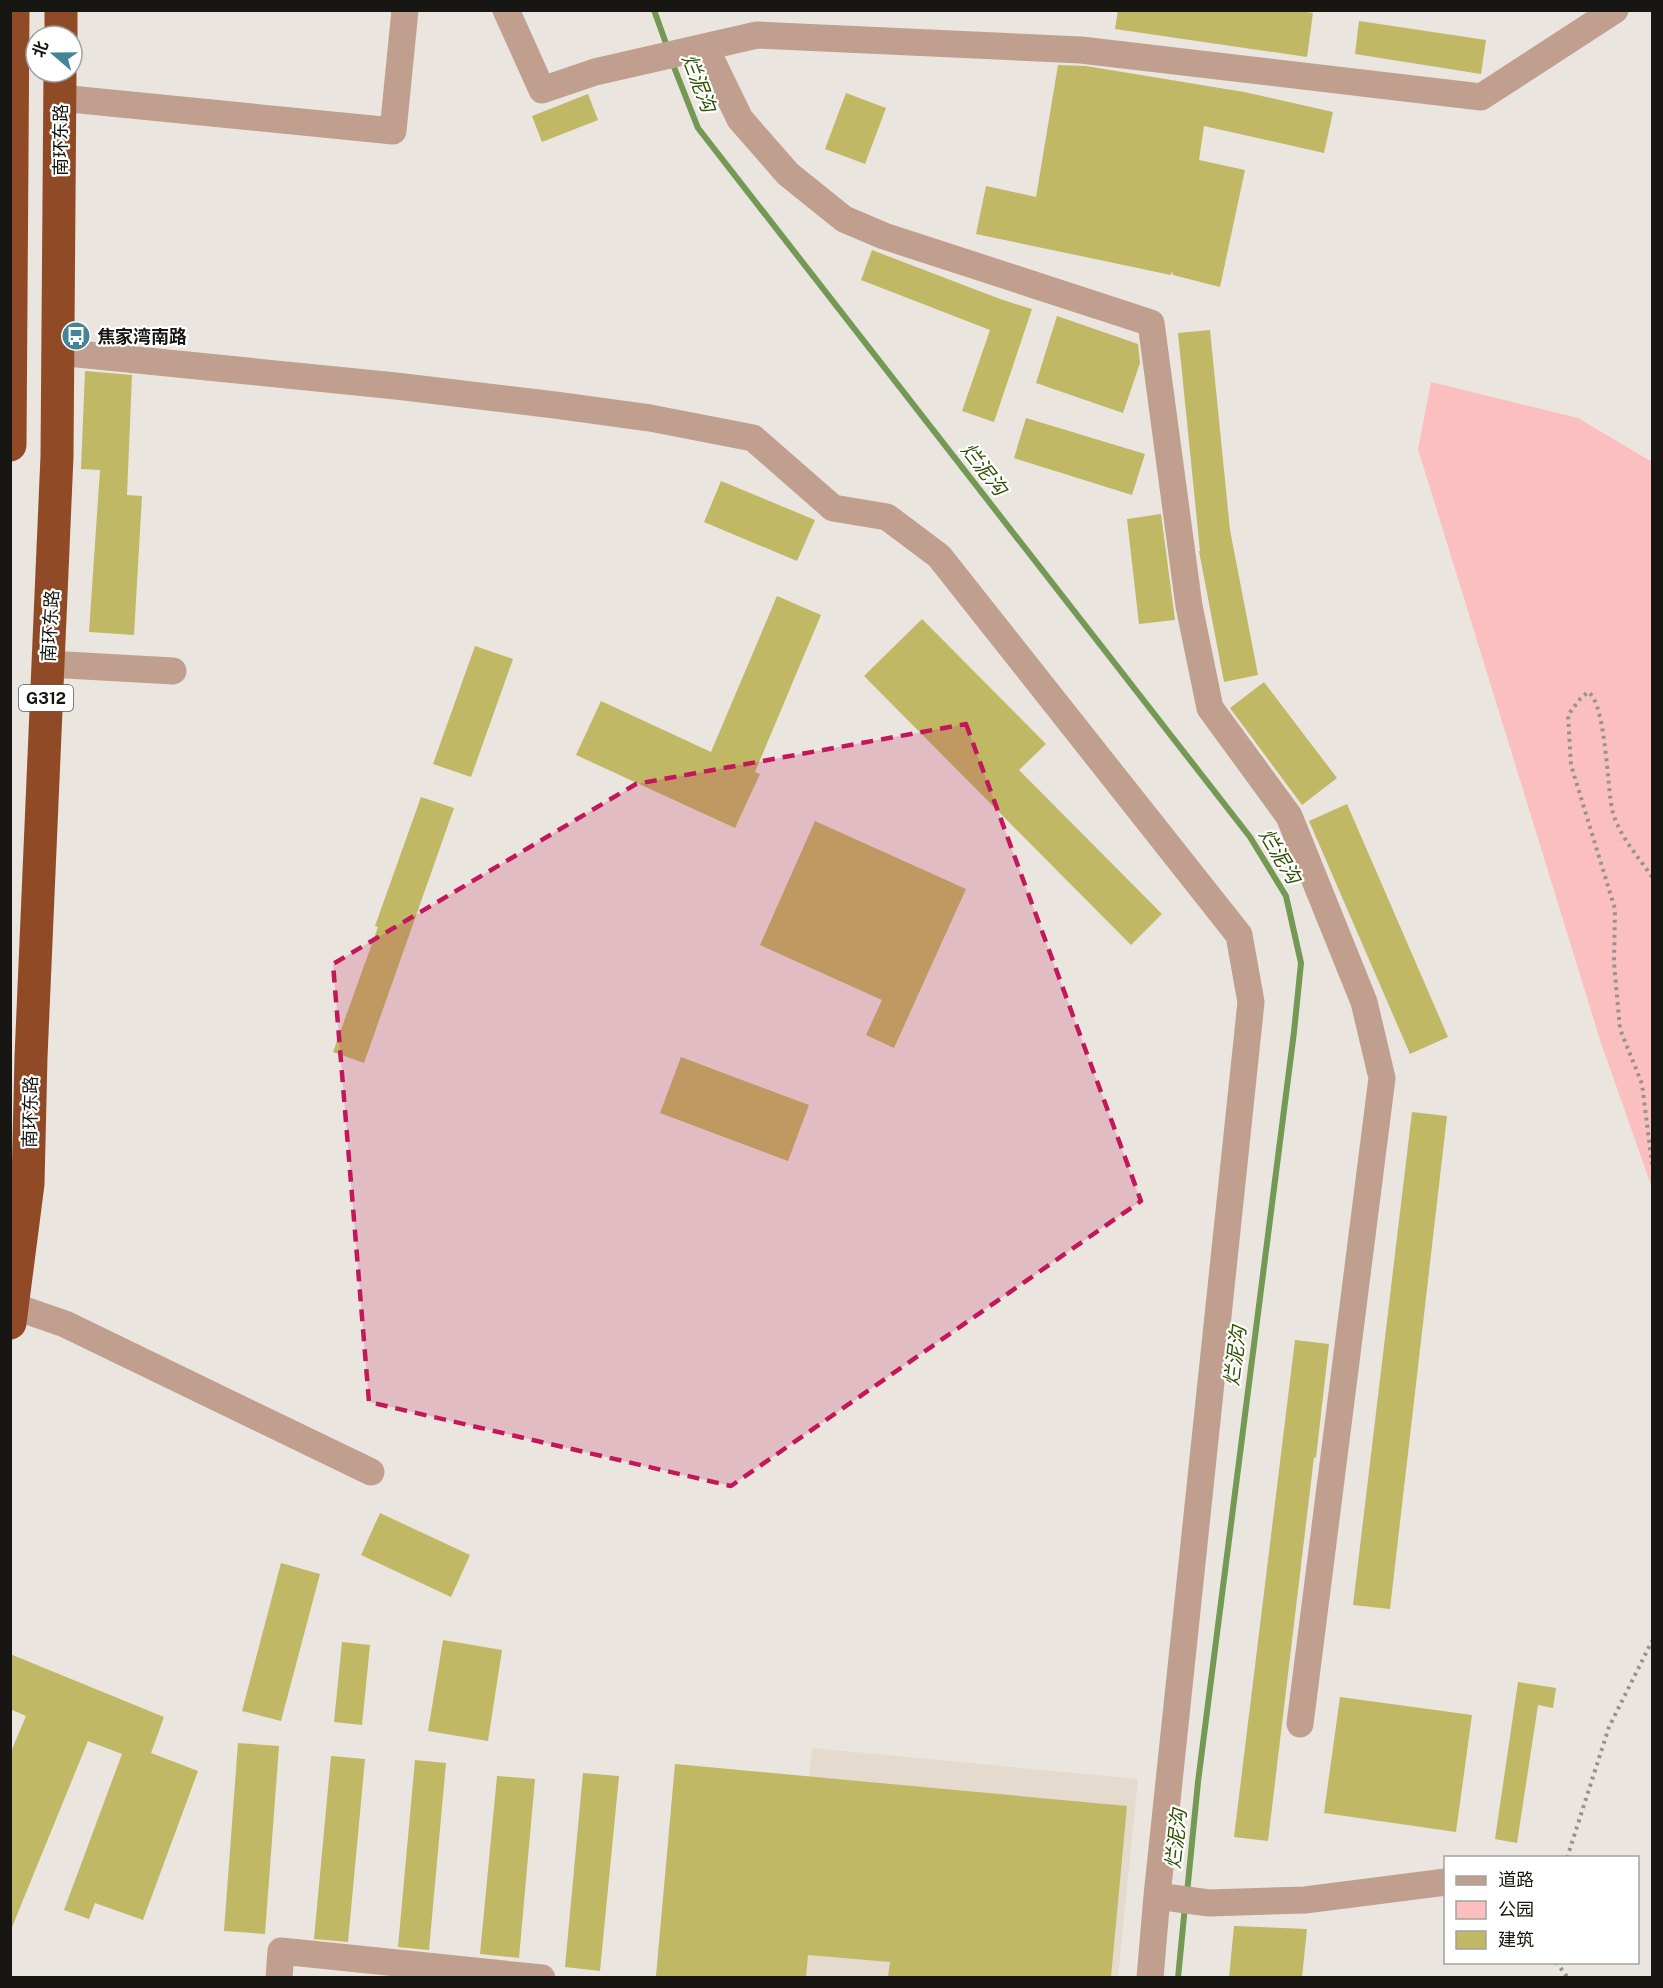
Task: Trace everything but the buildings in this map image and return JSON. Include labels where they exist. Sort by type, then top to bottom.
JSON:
[{"type":"highway","points":[[10,445],[14,10]]},
{"type":"highway","name":"南环东路","points":[[12,1315],[28,1184],[31,1045],[57,456],[60,85]]},
{"type":"highway","points":[[10,457],[57,456]]},
{"type":"street","points":[[60,85],[393,131],[405,10]]},
{"type":"street","points":[[506,10],[542,90],[595,72],[757,35],[1081,50],[1481,97],[1615,10]]},
{"type":"street","points":[[695,49],[740,119],[788,174],[844,219],[884,237],[1151,323],[1189,606],[1210,708],[1289,816],[1364,1002],[1382,1078],[1300,1724]]},
{"type":"street","points":[[58,351],[555,405],[650,418],[753,438],[833,508],[887,517],[939,556],[1239,935],[1251,1002],[1150,1977]]},
{"type":"street","points":[[48,664],[173,671]]},
{"type":"street","points":[[12,1315],[65,1324],[372,1472]]},
{"type":"street","points":[[1157,1896],[1209,1903],[1305,1900],[1444,1882]]},
{"type":"street","points":[[279,1977],[281,1951],[542,1977]]},
{"type":"path","points":[[1653,877],[1621,831],[1612,810],[1599,711],[1594,696],[1588,692],[1568,715],[1571,765],[1615,909],[1614,963],[1620,1029],[1642,1084],[1653,1164]]},
{"type":"path","points":[[1567,1856],[1610,1727],[1653,1641]]},
{"type":"path","points":[[1558,1964],[1568,1977]]},
{"type":"highlighted area","points":[[966,724],[1141,1201],[731,1486],[369,1402],[333,964],[636,784]]},
{"type":"shaded area","points":[[812,1748],[1138,1779],[1118,1977],[789,1978]]},
{"type":"green space","points":[[1431,382],[1578,418],[1652,462],[1652,1188],[1601,1043],[1418,449]]},
{"type":"waterway","name":"烂泥沟","points":[[654,10],[668,49]]},
{"type":"waterway","name":"烂泥沟","points":[[672,62],[698,128],[1250,837],[1286,896],[1301,963],[1198,1782],[1187,1893]]},
{"type":"waterway","name":"烂泥沟","points":[[1178,1978],[1185,1906]]},
{"type":"place","name":"焦家湾南路","points":[[76,336]]}]
